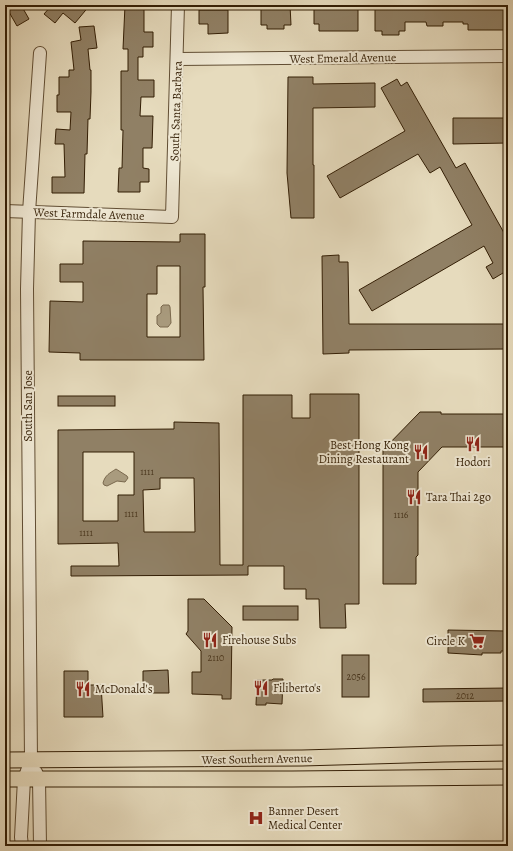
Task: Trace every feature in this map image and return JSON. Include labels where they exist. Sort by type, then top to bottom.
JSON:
[{"type":"main road","name":"West Southern Avenue","points":[[5,760],[302,758],[508,753]]},
{"type":"main road","points":[[292,779],[312,769],[370,766],[377,763],[380,756]]},
{"type":"main road","points":[[225,759],[226,778]]},
{"type":"main road","name":"West Southern Avenue","points":[[5,779],[508,777]]},
{"type":"street","name":"South Santa Barbara","points":[[172,217],[178,59],[178,5]]},
{"type":"street","name":"South San Jose","points":[[30,760],[29,212],[40,52]]},
{"type":"street","name":"West Emerald Avenue","points":[[178,59],[508,56]]},
{"type":"street","name":"West Farmdale Avenue","points":[[5,210],[172,217]]},
{"type":"street","points":[[30,760],[39,779],[40,846]]},
{"type":"street","points":[[22,846],[21,830],[24,779],[30,760]]},
{"type":"shaded area","points":[[163,305],[169,305],[170,307],[171,323],[168,327],[160,327],[157,324],[157,316],[161,313],[161,307]]},
{"type":"shaded area","points":[[116,469],[127,476],[128,478],[125,482],[117,481],[107,486],[104,485],[103,483],[106,476]]},
{"type":"building","points":[[5,5],[21,5],[29,19],[17,26]]},
{"type":"building","points":[[52,5],[90,5],[75,23],[63,13],[55,23],[44,14]]},
{"type":"building","points":[[125,5],[144,5],[144,32],[153,32],[153,47],[143,47],[143,57],[138,57],[138,80],[154,80],[154,97],[141,97],[140,116],[153,116],[152,148],[143,148],[143,168],[149,169],[149,182],[140,182],[140,192],[118,192],[119,168],[122,168],[123,130],[121,130],[121,71],[128,71],[128,49],[123,49]]},
{"type":"building","points":[[261,5],[290,5],[291,25],[284,25],[284,29],[267,29],[267,25],[261,25]]},
{"type":"building","points":[[318,5],[358,5],[358,31],[319,31],[319,24],[314,24],[314,8],[318,8]]},
{"type":"building","points":[[375,5],[450,5],[450,8],[468,8],[468,5],[507,5],[507,30],[468,30],[468,24],[463,24],[463,22],[443,22],[443,26],[427,26],[426,22],[405,22],[405,31],[399,31],[399,35],[382,35],[382,31],[375,31]]},
{"type":"building","points":[[199,10],[228,10],[228,33],[208,34],[208,24],[199,24]]},
{"type":"building","points":[[94,26],[97,48],[88,49],[91,70],[91,92],[90,119],[88,119],[87,154],[85,154],[84,193],[52,193],[52,177],[65,177],[64,144],[55,144],[56,129],[70,130],[71,112],[57,112],[59,77],[69,77],[69,70],[74,70],[71,42],[81,40],[79,27]]},
{"type":"building","points":[[288,77],[313,77],[313,84],[375,83],[375,107],[313,108],[314,218],[291,218],[287,173]]},
{"type":"building","points":[[397,79],[401,86],[407,82],[456,168],[465,163],[508,240],[508,270],[493,279],[486,267],[493,263],[484,246],[372,311],[359,290],[472,225],[440,167],[430,173],[418,154],[340,198],[327,176],[405,131],[381,88]]},
{"type":"building","points":[[453,118],[508,118],[508,143],[453,144]]},
{"type":"building","points":[[180,234],[205,234],[205,287],[203,287],[204,360],[80,360],[80,353],[49,352],[50,301],[83,302],[83,282],[60,282],[60,264],[83,264],[83,241],[180,242]],"holes":[[[157,266],[180,266],[180,337],[147,337],[147,294],[157,294]]]},
{"type":"building","points":[[339,255],[339,262],[348,262],[349,324],[508,324],[508,349],[349,350],[349,353],[323,354],[322,256]]},
{"type":"building","points":[[310,394],[359,394],[359,604],[345,604],[346,628],[320,628],[319,599],[306,599],[306,589],[284,589],[284,566],[248,566],[248,575],[71,576],[71,566],[119,566],[118,543],[58,544],[58,430],[174,429],[174,422],[219,423],[220,565],[243,565],[243,395],[292,395],[292,418],[310,418]],"holes":[[[83,452],[134,452],[134,495],[118,495],[118,521],[83,521]],[[160,478],[194,478],[195,532],[144,532],[143,490],[160,489]]]},
{"type":"building","points":[[58,396],[115,396],[115,406],[58,406]]},
{"type":"building","points":[[420,412],[441,412],[441,414],[508,414],[508,442],[505,447],[442,447],[418,472],[418,555],[416,557],[416,584],[383,584],[383,450]]},
{"type":"building","points":[[188,599],[204,599],[232,627],[231,699],[222,699],[222,695],[192,694],[192,672],[201,672],[201,651],[186,634],[188,631]]},
{"type":"building","points":[[243,606],[298,606],[298,620],[243,620]]},
{"type":"building","name":"Circle K","points":[[448,630],[506,631],[506,651],[501,651],[501,653],[482,653],[482,655],[448,653]]},
{"type":"building","points":[[342,655],[369,655],[369,697],[342,697]]},
{"type":"building","points":[[168,670],[169,693],[143,693],[143,671]]},
{"type":"building","name":"McDonald's","points":[[64,671],[88,671],[88,685],[101,685],[103,717],[64,717]]},
{"type":"building","points":[[283,679],[282,704],[266,703],[266,705],[256,705],[257,680]]},
{"type":"building","points":[[508,688],[508,701],[423,702],[423,689]]},
{"type":"place","name":"Hodori","points":[[473,444]]},
{"type":"place","name":"Best Hong Kong Dining Restaurant","points":[[421,452]]},
{"type":"place","name":"Tara Thai 2go","points":[[414,497]]},
{"type":"place","name":"Firehouse Subs","points":[[210,640]]},
{"type":"place","name":"Circle K","points":[[477,641]]},
{"type":"place","name":"Filiberto's","points":[[261,688]]},
{"type":"place","name":"McDonald's","points":[[83,689]]},
{"type":"place","name":"Banner Desert Medical Center","points":[[256,818]]}]
